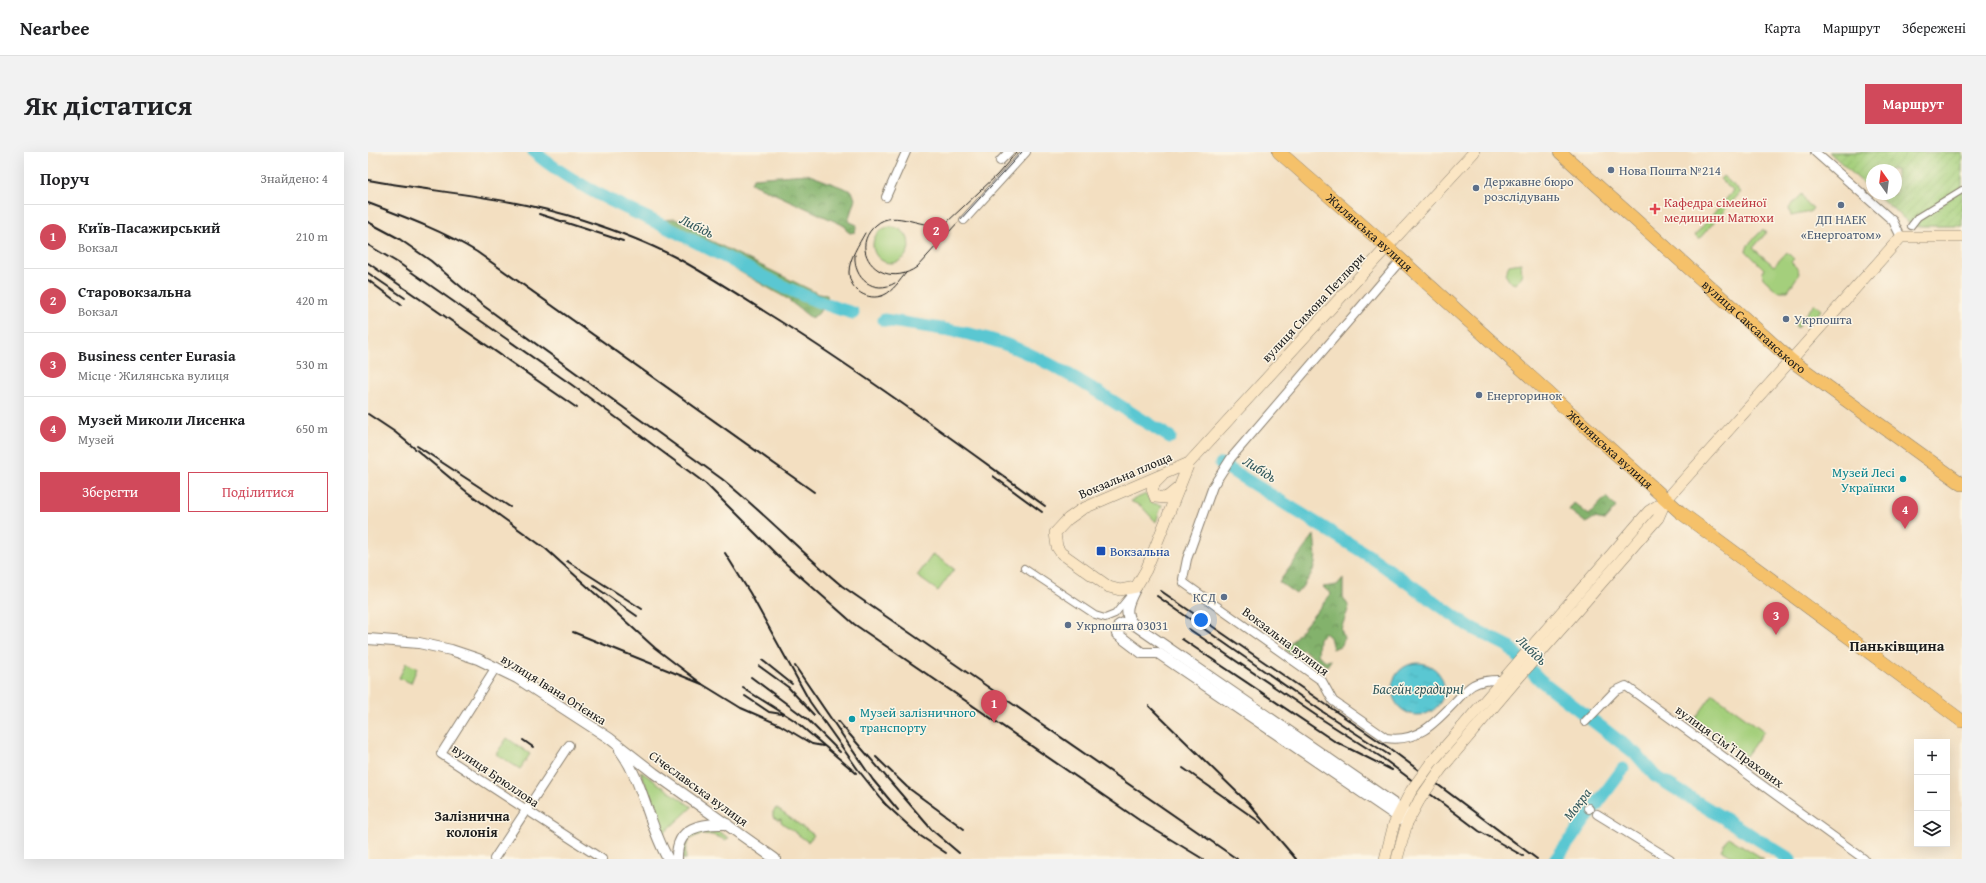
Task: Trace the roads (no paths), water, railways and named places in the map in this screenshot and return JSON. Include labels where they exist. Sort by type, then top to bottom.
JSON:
[{"type":"main road","name":"Жилянська вулиця","points":[[1279,152],[1387,247],[1666,500],[1740,558],[1962,721]]},
{"type":"main road","name":"вулиця Симона Петлюри","points":[[1189,463],[1474,152]]},
{"type":"main road","name":"вулиця Саксаганського","points":[[1560,152],[1792,361],[1962,484]]},
{"type":"main road","points":[[1385,859],[1399,812],[1411,791],[1431,763],[1500,680],[1649,511],[1666,500],[1792,361],[1901,237],[1962,236]]},
{"type":"main road","name":"Вокзальна площа","points":[[1189,463],[1146,570],[1133,591],[1109,587],[1061,553],[1057,547],[1054,533],[1068,519],[1082,509],[1189,463]]},
{"type":"main road","points":[[1164,475],[1155,483],[1152,489],[1156,497],[1166,498],[1180,485]]},
{"type":"main road","points":[[1397,859],[1409,819],[1420,799],[1442,769],[1519,677],[1658,518],[1666,500]]},
{"type":"street","points":[[886,197],[906,152]]},
{"type":"street","points":[[1000,161],[1009,152]]},
{"type":"street","points":[[964,220],[1026,152]]},
{"type":"street","points":[[1816,152],[1893,221],[1901,237]]},
{"type":"street","points":[[1911,226],[1918,217],[1962,190]]},
{"type":"street","name":"Вокзальна вулиця","points":[[1401,260],[1231,458],[1213,486],[1187,559],[1182,579],[1184,583],[1322,681],[1333,702],[1386,738],[1394,740],[1419,735],[1444,714],[1472,685],[1500,680]]},
{"type":"street","name":"Вокзальна площа","points":[[1024,568],[1095,615],[1106,618],[1115,614],[1133,591]]},
{"type":"street","points":[[1133,591],[1127,613],[1132,623],[1409,819]]},
{"type":"street","points":[[1132,623],[1126,622],[1119,625],[1117,631],[1119,637],[1142,653],[1158,653],[1399,812]]},
{"type":"street","points":[[1152,638],[1156,643],[1152,652]]},
{"type":"street","name":"вулиця Івана Огієнка","points":[[368,640],[419,643],[451,650],[496,666],[609,738]]},
{"type":"street","name":"вулиця Брюллова","points":[[496,666],[441,754],[602,859]]},
{"type":"street","name":"вулиця Сімʼї Прахових","points":[[1585,722],[1590,715],[1615,691],[1626,686],[1864,859]]},
{"type":"street","points":[[609,738],[633,771],[668,859]]},
{"type":"street","name":"Січеславська вулиця","points":[[609,738],[654,773],[775,859]]},
{"type":"street","points":[[494,859],[569,745]]},
{"type":"street","points":[[1597,814],[1670,859]]},
{"type":"street","points":[[678,859],[679,844],[683,836],[689,831],[708,824],[727,824]]},
{"type":"water","name":"Басейн градирні","points":[[1418,663],[1432,667],[1440,675],[1444,689],[1440,703],[1432,711],[1418,715],[1404,711],[1396,703],[1392,689],[1396,675],[1404,667]]},
{"type":"waterway","name":"Либідь","points":[[534,152],[570,178],[608,199],[790,289],[810,298],[853,313]]},
{"type":"waterway","name":"Либідь","points":[[884,320],[934,327],[983,337],[1015,348],[1075,378],[1170,437]]},
{"type":"waterway","name":"Либідь","points":[[1221,464],[1371,557],[1470,627],[1508,646],[1540,680],[1636,754],[1655,776],[1790,859]]},
{"type":"waterway","name":"Мокра","points":[[1556,859],[1623,769]]},
{"type":"tram line","points":[[1017,152],[997,175],[946,223],[928,225],[892,218],[884,220],[876,225],[868,235],[865,246],[867,256],[872,265],[881,271],[892,274],[904,273],[917,267],[1022,152]]},
{"type":"tram line","points":[[865,233],[849,267],[852,284],[860,293],[872,297],[884,295],[893,288],[906,273]]},
{"type":"tram line","points":[[855,255],[857,271],[861,278],[866,282],[873,286],[880,287],[895,283]]},
{"type":"railway","points":[[368,180],[476,196],[557,212],[618,232],[664,252],[722,284],[838,359],[908,407],[1045,506]]},
{"type":"railway","points":[[368,203],[437,231],[477,252],[814,492]]},
{"type":"railway","points":[[539,214],[623,241]]},
{"type":"railway","points":[[368,222],[398,238],[431,261],[481,304],[722,479],[753,505],[842,586],[1237,859]]},
{"type":"railway","points":[[368,245],[400,264],[572,385],[706,484],[784,562],[854,624],[1142,822],[1203,859]]},
{"type":"railway","points":[[368,263],[577,408]]},
{"type":"railway","points":[[368,273],[405,298]]},
{"type":"railway","points":[[368,280],[401,305]]},
{"type":"railway","points":[[368,414],[395,432],[467,492],[546,549],[655,648],[702,684]]},
{"type":"railway","points":[[417,446],[510,507]]},
{"type":"railway","points":[[993,476],[1042,512]]},
{"type":"railway","points":[[725,553],[750,593],[810,702],[859,771],[886,805]]},
{"type":"railway","points":[[567,561],[642,609]]},
{"type":"railway","points":[[594,586],[637,616]]},
{"type":"railway","points":[[1161,591],[1389,748],[1537,859]]},
{"type":"railway","points":[[1157,596],[1323,712],[1389,755]]},
{"type":"railway","points":[[1189,629],[1320,718],[1381,757],[1479,831],[1523,856]]},
{"type":"railway","points":[[573,632],[702,684],[741,708],[780,725],[812,744],[823,746]]},
{"type":"railway","points":[[1182,639],[1334,741],[1392,770]]},
{"type":"railway","points":[[762,660],[792,684]]},
{"type":"railway","points":[[759,666],[788,687],[814,715]]},
{"type":"railway","points":[[795,666],[873,780],[898,810]]},
{"type":"railway","points":[[751,677],[807,719],[840,752]]},
{"type":"railway","points":[[743,688],[794,720],[856,773]]},
{"type":"railway","points":[[745,696],[769,712],[782,714]]},
{"type":"railway","points":[[1149,706],[1248,803],[1296,859]]},
{"type":"railway","points":[[838,721],[932,830],[959,853]]},
{"type":"railway","points":[[523,740],[533,747]]},
{"type":"railway","points":[[876,757],[907,787],[964,829]]},
{"type":"railway","points":[[1183,768],[1261,823]]},
{"type":"railway","points":[[883,802],[919,835],[946,853]]},
{"type":"place","name":"Нова Пошта №214","points":[[1611,170]]},
{"type":"place","name":"Державне бюро розслідувань","points":[[1476,188]]},
{"type":"place","name":"ДП НАЕК «Енергоатом»","points":[[1841,205]]},
{"type":"place","name":"Кафедра сімейної медицини Матюхи","points":[[1655,209]]},
{"type":"place","name":"Старовокзальна","points":[[936,250]]},
{"type":"place","name":"Укрпошта","points":[[1786,319]]},
{"type":"place","name":"Енергоринок","points":[[1479,395]]},
{"type":"place","name":"Музей Лесі Українки","points":[[1903,479]]},
{"type":"place","name":"Музей Миколи Лисенка","points":[[1905,529]]},
{"type":"place","name":"Вокзальна","points":[[1101,551]]},
{"type":"place","name":"КСД","points":[[1224,597]]},
{"type":"place","name":"Укрпошта 03031","points":[[1068,625]]},
{"type":"place","name":"Business center Eurasia","points":[[1776,635]]},
{"type":"place","name":"Музей залізничного транспорту","points":[[852,719]]},
{"type":"place","name":"Київ-Пасажирський","points":[[994,723]]},
{"type":"district","name":"Паньківщина","points":[[1897,646]]},
{"type":"district","name":"Залізнична колонія","points":[[472,824]]}]
